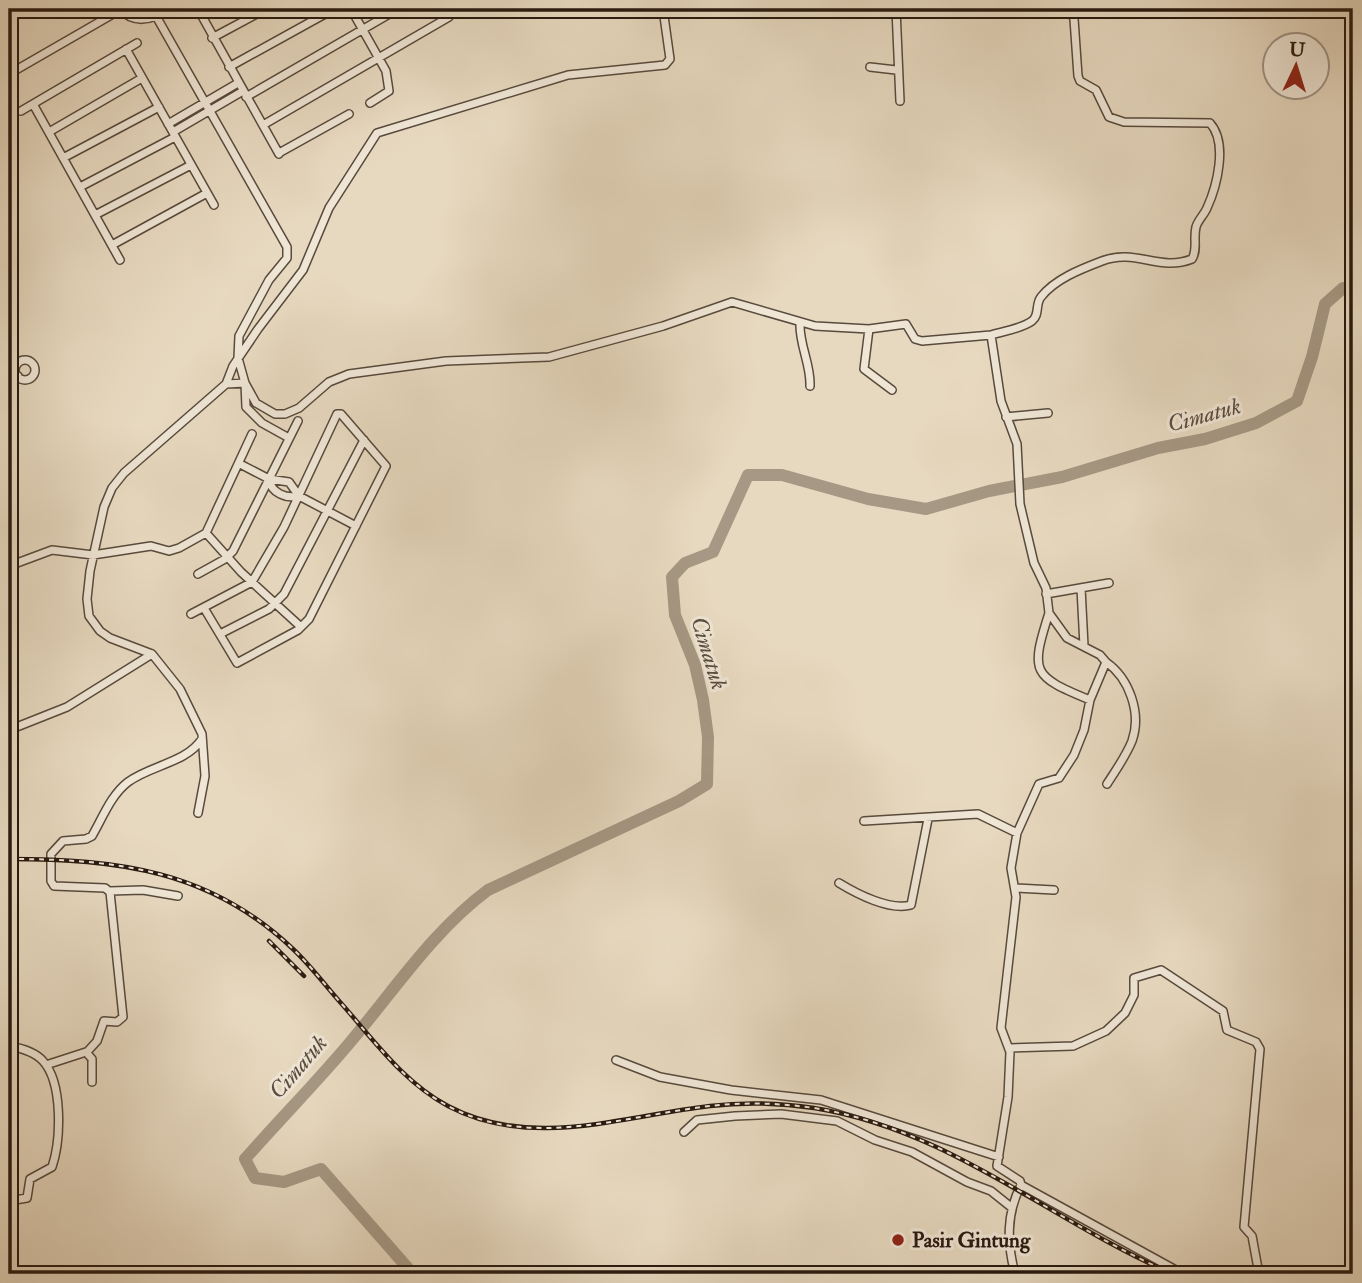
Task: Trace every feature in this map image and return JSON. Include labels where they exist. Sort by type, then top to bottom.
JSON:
[{"type":"street","points":[[9,74],[120,9],[137,19],[156,16],[165,9]]},
{"type":"street","points":[[197,9],[279,154],[349,114]]},
{"type":"street","points":[[212,38],[266,9]]},
{"type":"street","points":[[229,67],[334,9]]},
{"type":"street","points":[[351,9],[386,71],[389,91],[370,103]]},
{"type":"street","points":[[80,187],[210,111],[398,9]]},
{"type":"street","points":[[262,125],[449,17],[444,9]]},
{"type":"street","points":[[198,813],[205,776],[202,739],[195,716],[180,689],[152,654],[110,638],[91,620],[87,599],[93,555],[104,507],[118,479],[226,384],[238,358],[303,270],[329,208],[377,132],[568,75],[665,65],[670,59],[663,9]]},
{"type":"street","points":[[896,9],[896,70],[900,101]]},
{"type":"street","points":[[156,16],[288,253],[243,325],[238,358],[256,403],[270,412],[282,415],[299,408],[329,383],[349,374],[446,362],[549,357],[663,326],[724,303],[748,305],[800,323],[869,329],[906,324],[915,339],[922,341],[990,335],[1032,321],[1036,317],[1038,300],[1048,289],[1070,275],[1110,258],[1126,255],[1180,264],[1192,260],[1196,250],[1197,227],[1214,188],[1219,154],[1213,125],[1187,121],[1124,122],[1108,117],[1096,90],[1080,82],[1073,19],[1069,9]]},
{"type":"street","points":[[21,111],[137,43]]},
{"type":"street","points":[[126,49],[214,205]]},
{"type":"street","points":[[870,67],[896,70]]},
{"type":"street","points":[[49,132],[142,78]]},
{"type":"street","points":[[168,124],[239,83]]},
{"type":"street","points":[[33,104],[120,260]]},
{"type":"street","points":[[63,158],[159,107]]},
{"type":"street","points":[[95,215],[191,165]]},
{"type":"street","points":[[112,245],[207,193]]},
{"type":"street","points":[[800,323],[800,336],[808,360],[810,386]]},
{"type":"street","points":[[869,329],[863,369],[892,390]]},
{"type":"street","points":[[990,335],[994,371],[1006,417],[1016,436],[1020,504],[1049,613],[1064,636],[1106,662],[1119,673],[1127,685],[1135,723],[1130,745],[1107,784]]},
{"type":"street","points":[[9,386],[18,376]]},
{"type":"street","points":[[226,384],[246,383]]},
{"type":"street","points":[[246,383],[244,399],[250,413],[289,438]]},
{"type":"street","points":[[1006,417],[1048,413]]},
{"type":"street","points":[[191,614],[252,582],[299,496],[339,414],[386,466],[321,597],[301,627],[237,663],[204,608]]},
{"type":"street","points":[[198,574],[226,557],[242,535],[298,421]]},
{"type":"street","points":[[9,566],[52,550],[93,555],[151,546],[173,551],[206,533],[252,435]]},
{"type":"street","points":[[220,634],[276,604],[363,440]]},
{"type":"street","points":[[240,464],[269,479],[289,482],[299,496],[356,526]]},
{"type":"street","points":[[269,479],[270,485],[278,493],[290,497],[299,496]]},
{"type":"street","points":[[206,533],[226,557],[301,627]]},
{"type":"street","points":[[1046,594],[1109,583]]},
{"type":"street","points":[[1081,588],[1084,646]]},
{"type":"street","points":[[1049,613],[1037,653],[1044,676],[1052,684],[1090,700]]},
{"type":"street","points":[[9,730],[67,707],[152,654]]},
{"type":"street","points":[[1106,662],[1090,700],[1084,730],[1074,755],[1059,778],[1039,784],[1017,833],[1010,872],[1015,888],[1012,946],[1001,1028],[1009,1048],[1008,1097],[997,1166],[1020,1181],[1021,1185],[1182,1274]]},
{"type":"street","points":[[178,896],[143,890],[110,891],[54,886],[50,874],[51,854],[55,847],[64,841],[92,836],[115,794],[127,783],[146,771],[188,753],[202,739]]},
{"type":"street","points":[[1353,812],[1349,842],[1353,843]]},
{"type":"street","points":[[864,821],[983,815],[1017,833]]},
{"type":"street","points":[[839,883],[861,895],[898,905],[911,905],[928,819]]},
{"type":"street","points":[[1015,888],[1054,890]]},
{"type":"street","points":[[46,1065],[87,1052],[97,1041],[104,1021],[117,1022],[123,1017],[110,891]]},
{"type":"street","points":[[1009,1048],[1073,1046],[1106,1031],[1125,1013],[1134,995],[1135,978],[1154,970],[1171,974],[1223,1011],[1227,1030],[1256,1042],[1260,1049],[1244,1227],[1252,1236],[1259,1274]]},
{"type":"street","points":[[9,1046],[37,1056],[46,1065],[52,1079],[58,1113],[56,1156],[49,1170],[30,1179],[27,1198],[9,1201]]},
{"type":"street","points":[[87,1052],[93,1060],[92,1082]]},
{"type":"street","points":[[616,1060],[660,1077],[731,1090],[821,1100],[999,1157]]},
{"type":"street","points":[[684,1132],[697,1120],[720,1117],[781,1114],[828,1119],[912,1152],[967,1182],[991,1191],[1011,1207]]},
{"type":"street","points":[[1014,1274],[1009,1239],[1011,1207],[1021,1185]]},
{"type":"waterway","name":"Cimatuk","points":[[413,1274],[321,1169],[284,1182],[255,1178],[245,1159],[339,1055],[416,961],[468,906],[488,890],[679,801],[707,784],[708,737],[703,700],[695,665],[675,615],[672,577],[685,563],[713,552],[748,475],[782,475],[868,499],[926,509],[989,491],[1062,477],[1158,448],[1205,439],[1256,423],[1297,401],[1312,357],[1325,304],[1343,288],[1353,288]]},
{"type":"railway","points":[[9,859],[87,862],[160,874],[229,902],[261,922],[293,949],[390,1059],[417,1085],[448,1106],[480,1119],[512,1126],[544,1128],[611,1122],[723,1105],[762,1104],[814,1108],[864,1119],[955,1156],[1128,1253],[1173,1274]]},
{"type":"railway","points":[[269,941],[304,976]]},
{"type":"place","name":"Pasir Gintung","points":[[898,1240]]}]
